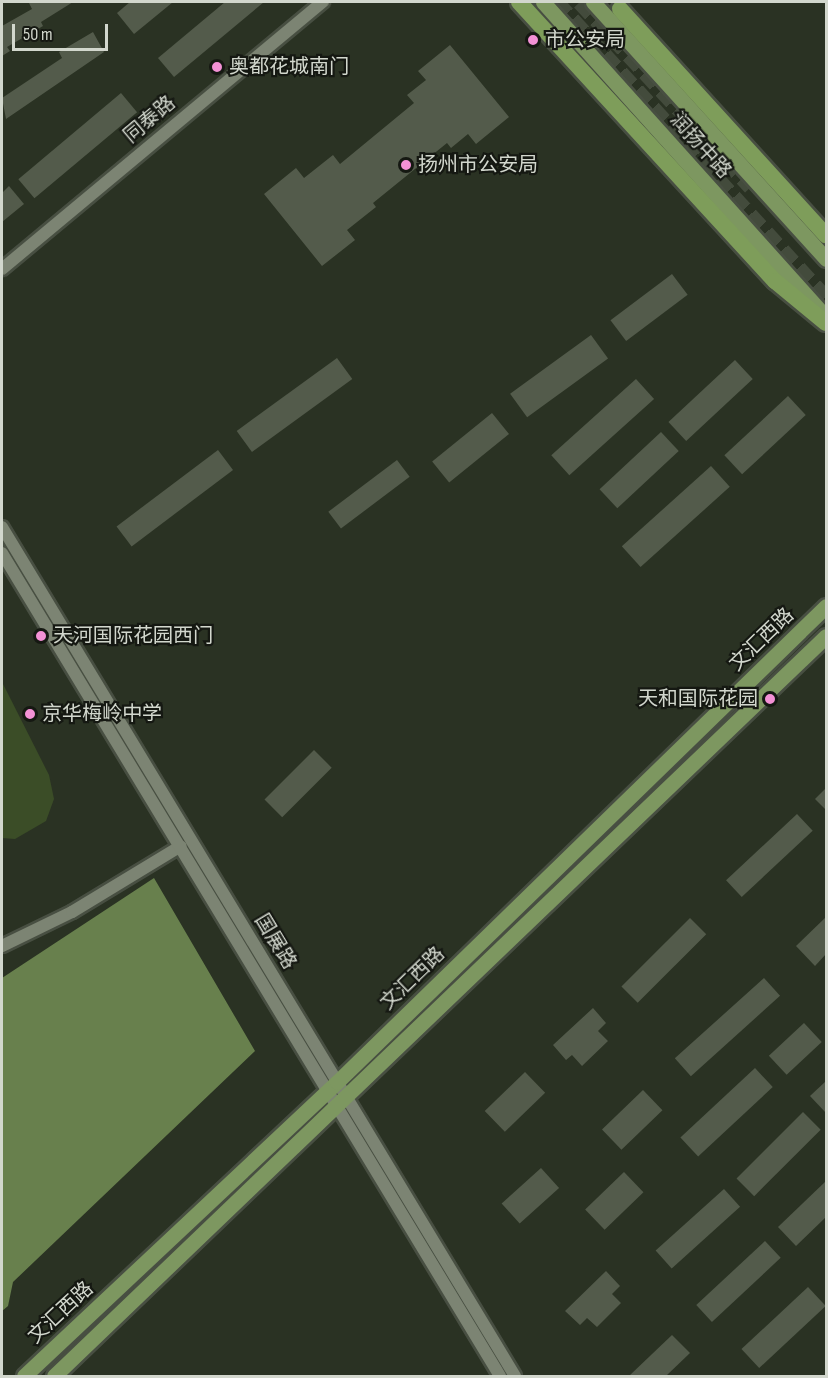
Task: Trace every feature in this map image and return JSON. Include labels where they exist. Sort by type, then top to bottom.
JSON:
[{"type":"highway","points":[[519,2],[775,281],[826,323]]},
{"type":"highway","points":[[620,9],[826,235]]},
{"type":"main road","name":"润扬中路","points":[[543,2],[826,318]]},
{"type":"main road","name":"润扬中路","points":[[593,2],[826,259]]},
{"type":"main road","name":"文汇西路","points":[[24,1377],[333,1086],[826,606]]},
{"type":"main road","points":[[54,1377],[344,1104],[826,636]]},
{"type":"street","name":"同泰路","points":[[2,269],[323,2]]},
{"type":"street","name":"国展路","points":[[2,527],[333,1086],[515,1377]]},
{"type":"street","name":"国展路","points":[[2,553],[181,846],[333,1086]]},
{"type":"street","points":[[2,946],[72,912],[181,846]]},
{"type":"street","name":"国展路","points":[[344,1104],[500,1377]]},
{"type":"shaded area","points":[[2,682],[49,775],[54,799],[46,821],[15,839],[2,838]]},
{"type":"shaded area","points":[[154,878],[255,1051],[13,1282],[8,1306],[2,1311],[2,978]]},
{"type":"building","points":[[73,2],[41,22],[43,26],[7,47],[10,51],[2,56],[2,26],[32,9],[29,3]]},
{"type":"building","points":[[130,2],[173,2],[134,34],[117,13]]},
{"type":"building","points":[[225,2],[264,2],[174,77],[158,58]]},
{"type":"building","points":[[93,32],[104,52],[6,119],[2,98],[62,58],[59,52]]},
{"type":"building","points":[[450,45],[509,117],[476,144],[468,134],[451,148],[447,143],[373,203],[376,207],[347,230],[355,240],[322,266],[264,194],[296,168],[304,178],[333,155],[340,164],[414,103],[407,95],[426,80],[418,71]]},
{"type":"building","points":[[121,93],[137,112],[34,198],[18,179]]},
{"type":"building","points":[[9,186],[24,204],[2,222],[2,193]]},
{"type":"building","points":[[672,274],[688,295],[626,341],[611,320]]},
{"type":"building","points":[[591,335],[608,358],[527,417],[510,394]]},
{"type":"building","points":[[337,358],[352,379],[252,452],[237,431]]},
{"type":"building","points":[[735,360],[753,379],[686,441],[668,422]]},
{"type":"building","points":[[636,379],[654,399],[569,475],[551,455]]},
{"type":"building","points":[[788,396],[806,415],[742,474],[724,455]]},
{"type":"building","points":[[492,413],[509,434],[449,482],[432,461]]},
{"type":"building","points":[[661,432],[679,451],[617,508],[600,489]]},
{"type":"building","points":[[218,450],[233,470],[132,546],[117,526]]},
{"type":"building","points":[[397,460],[410,477],[341,529],[328,512]]},
{"type":"building","points":[[711,466],[730,487],[641,567],[622,546]]},
{"type":"building","points":[[314,750],[332,768],[282,817],[265,799]]},
{"type":"building","points":[[826,788],[826,810],[815,799]]},
{"type":"building","points":[[797,814],[813,831],[742,897],[726,880]]},
{"type":"building","points":[[826,917],[826,954],[815,966],[796,946]]},
{"type":"building","points":[[690,918],[706,934],[638,1003],[621,987]]},
{"type":"building","points":[[764,978],[780,996],[691,1076],[675,1058]]},
{"type":"building","points":[[593,1008],[606,1023],[598,1031],[608,1041],[582,1066],[572,1055],[566,1060],[553,1045]]},
{"type":"building","points":[[804,1023],[822,1042],[787,1075],[769,1056]]},
{"type":"building","points":[[755,1068],[773,1087],[698,1157],[680,1138]]},
{"type":"building","points":[[525,1072],[545,1093],[505,1132],[485,1111]]},
{"type":"building","points":[[826,1081],[826,1113],[810,1096]]},
{"type":"building","points":[[643,1090],[662,1110],[621,1150],[602,1130]]},
{"type":"building","points":[[803,1112],[821,1130],[754,1196],[737,1178]]},
{"type":"building","points":[[541,1168],[559,1188],[520,1224],[502,1203]]},
{"type":"building","points":[[624,1172],[643,1192],[605,1230],[585,1210]]},
{"type":"building","points":[[826,1181],[826,1217],[796,1246],[778,1227]]},
{"type":"building","points":[[724,1189],[740,1207],[672,1268],[656,1251]]},
{"type":"building","points":[[765,1241],[781,1258],[712,1322],[696,1305]]},
{"type":"building","points":[[606,1271],[620,1286],[612,1294],[621,1303],[597,1327],[587,1318],[580,1325],[565,1311]]},
{"type":"building","points":[[808,1287],[826,1306],[759,1368],[741,1349]]},
{"type":"building","points":[[672,1335],[690,1353],[666,1376],[629,1376]]},
{"type":"tunnel","points":[[556,2],[826,299]]},
{"type":"tunnel","points":[[580,2],[751,187]]},
{"type":"place","name":"市公安局","points":[[533,40]]},
{"type":"place","name":"奥都花城南门","points":[[217,67]]},
{"type":"place","name":"扬州市公安局","points":[[406,165]]},
{"type":"place","name":"天河国际花园西门","points":[[41,636]]},
{"type":"place","name":"天和国际花园","points":[[770,699]]},
{"type":"place","name":"京华梅岭中学","points":[[30,714]]}]
